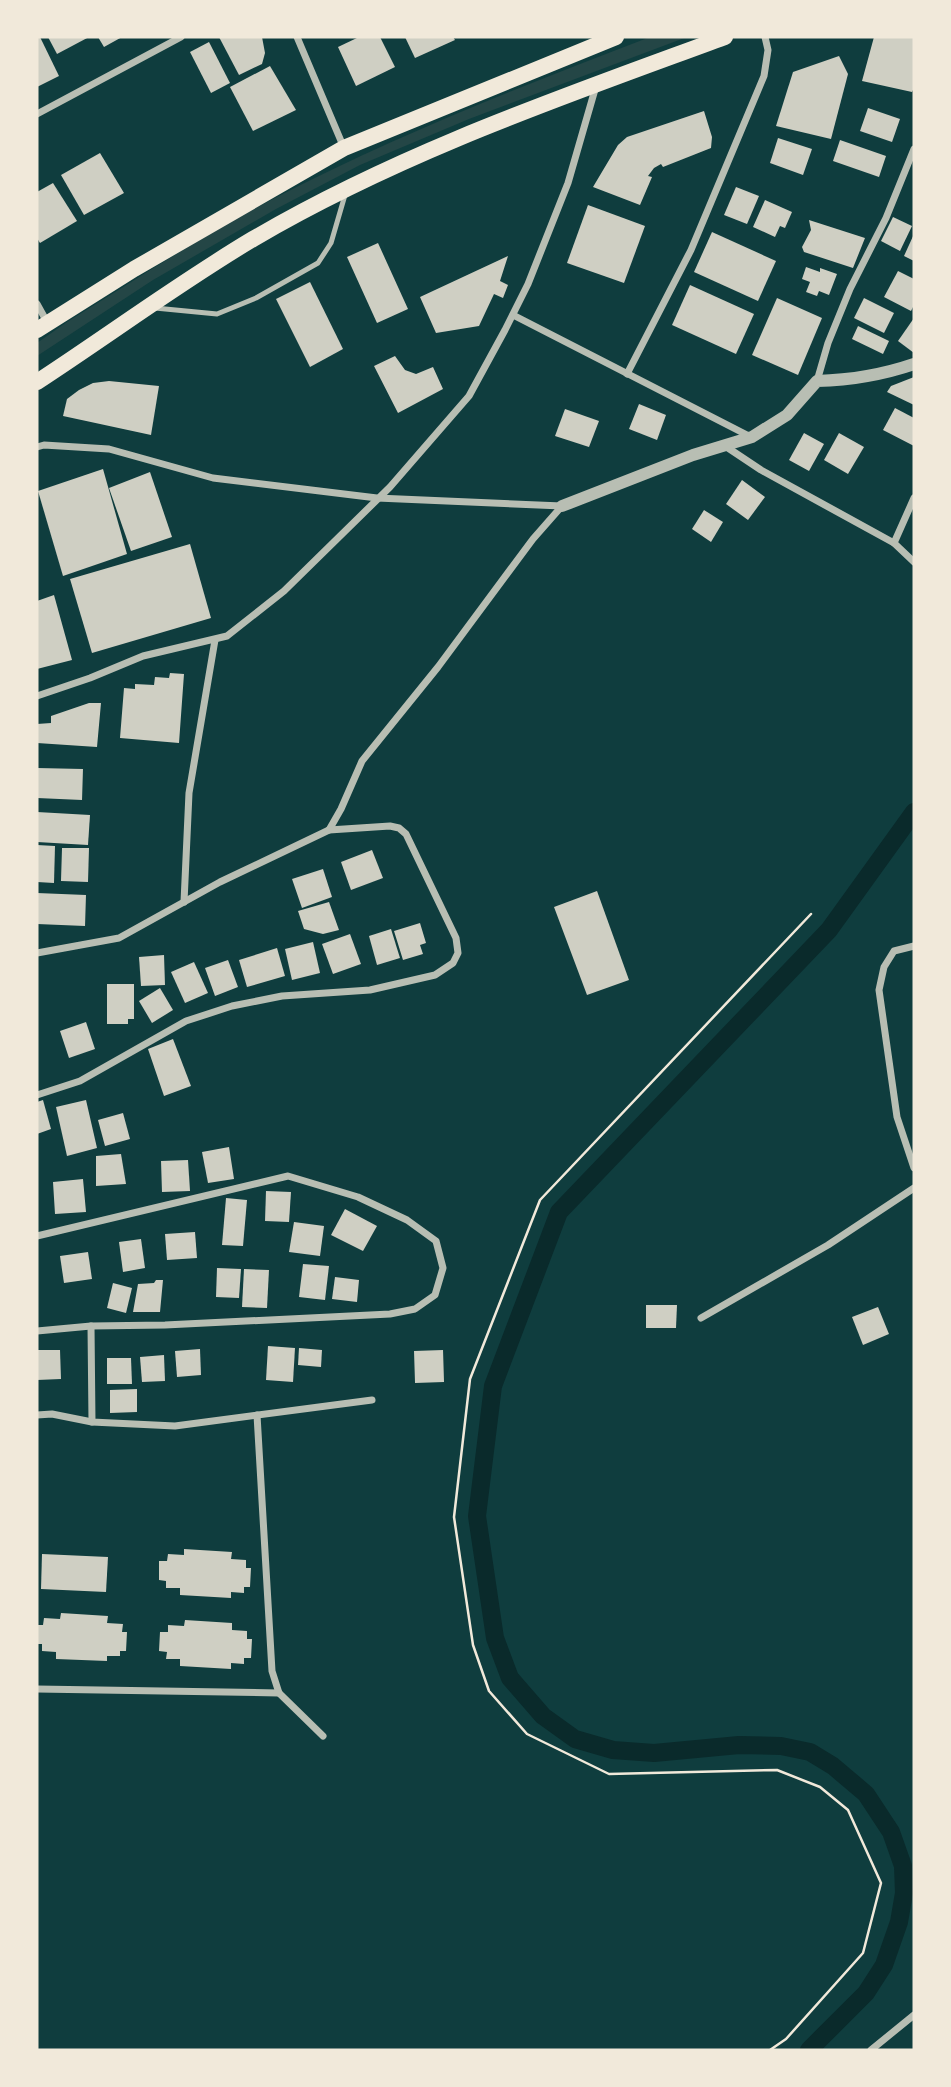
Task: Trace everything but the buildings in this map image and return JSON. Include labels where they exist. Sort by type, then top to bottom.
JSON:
[{"type":"highway","points":[[42,326],[344,148],[594,40],[616,37]]},
{"type":"highway","points":[[37,382],[145,308],[254,239],[346,190],[425,152],[725,37]]},
{"type":"street","points":[[37,114],[181,37]]},
{"type":"street","points":[[297,37],[344,148]]},
{"type":"street","points":[[627,374],[691,250],[764,76],[768,50],[765,37]]},
{"type":"street","points":[[37,696],[143,656],[227,636],[284,591],[390,487],[469,396],[513,315],[568,183],[596,85]]},
{"type":"street","points":[[37,447],[44,445],[109,449],[213,478],[377,498],[562,506],[693,454],[752,437],[787,415],[817,381],[828,343],[850,289],[886,218],[914,149]]},
{"type":"street","points":[[37,304],[42,326]]},
{"type":"street","points":[[513,315],[752,437]]},
{"type":"street","points":[[817,381],[844,380],[914,365]]},
{"type":"street","points":[[724,445],[761,470],[894,543],[914,562]]},
{"type":"street","points":[[894,543],[914,498]]},
{"type":"street","points":[[329,830],[362,761],[438,667],[533,539],[562,506]]},
{"type":"street","points":[[184,902],[189,793],[215,640]]},
{"type":"street","points":[[37,953],[119,938],[220,882],[329,830],[390,826],[399,828],[406,834],[456,938],[458,953],[453,963],[435,975],[370,990],[282,996],[232,1006],[186,1021],[80,1081],[37,1095]]},
{"type":"street","points":[[914,946],[894,951],[884,967],[879,989],[897,1117],[914,1168]]},
{"type":"street","points":[[37,1236],[288,1177],[358,1197],[407,1220],[436,1241],[443,1268],[435,1295],[415,1309],[377,1315],[91,1326],[37,1331]]},
{"type":"street","points":[[701,1318],[816,1252],[914,1188]]},
{"type":"street","points":[[91,1326],[92,1422]]},
{"type":"street","points":[[37,1415],[52,1414],[92,1422],[175,1426],[372,1400]]},
{"type":"street","points":[[257,1415],[272,1671],[279,1693],[323,1736]]},
{"type":"street","points":[[37,1689],[279,1693]]},
{"type":"street","points":[[872,2050],[914,2015]]},
{"type":"lane","points":[[145,308],[217,314],[256,298],[318,263],[331,243],[346,190]]},
{"type":"path","points":[[770,2050],[786,2039],[863,1953],[881,1883],[848,1810],[820,1787],[776,1770],[609,1774],[527,1734],[489,1691],[473,1645],[454,1517],[470,1379],[540,1200],[811,914]]},
{"type":"shaded area","points":[[650,37],[687,37],[469,119],[360,165],[276,209],[153,280],[37,356],[37,343],[67,322],[195,243],[273,199],[412,133]]},
{"type":"waterway","points":[[809,2050],[866,1993],[884,1965],[899,1922],[904,1893],[903,1866],[891,1832],[866,1794],[833,1766],[810,1752],[781,1746],[739,1745],[654,1753],[613,1750],[575,1739],[543,1716],[510,1678],[495,1638],[477,1516],[493,1386],[559,1212],[829,930],[914,812]]}]
